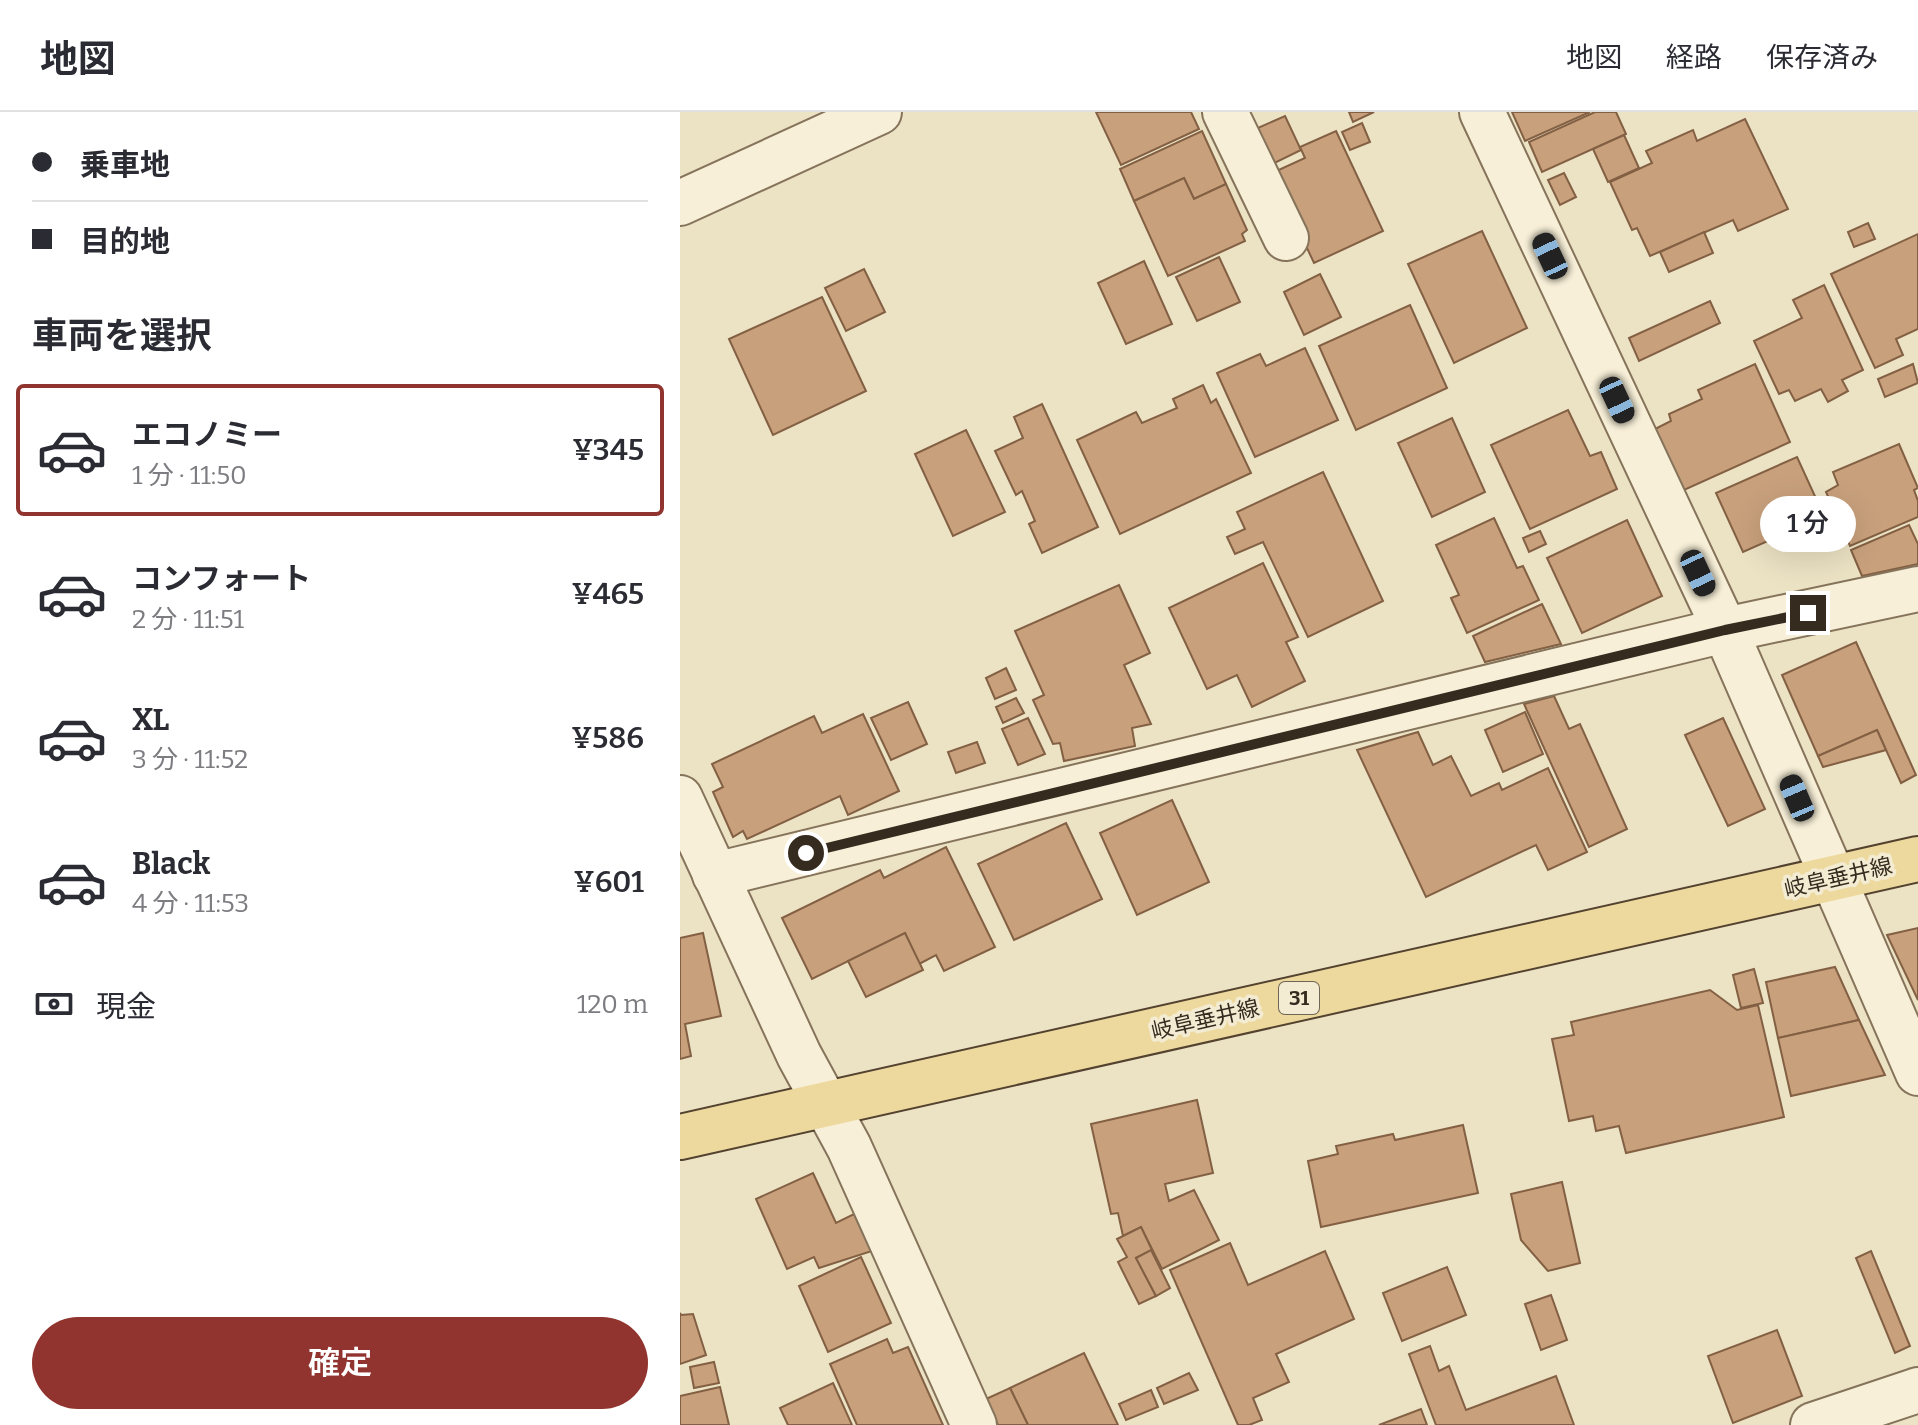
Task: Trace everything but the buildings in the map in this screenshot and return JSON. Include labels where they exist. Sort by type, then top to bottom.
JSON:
[{"type":"main road","name":"岐阜垂井線","points":[[680,1137],[1918,859]]},
{"type":"street","points":[[680,203],[879,112]]},
{"type":"street","points":[[1225,112],[1286,238]]},
{"type":"street","points":[[1482,112],[1725,630],[1918,1073]]},
{"type":"street","points":[[715,875],[1725,630],[1918,589]]},
{"type":"street","points":[[680,798],[799,1055],[827,1104],[974,1425]]},
{"type":"street","points":[[1813,1425],[1918,1390]]},
{"type":"route","points":[[806,853],[1725,630],[1808,613]]}]
